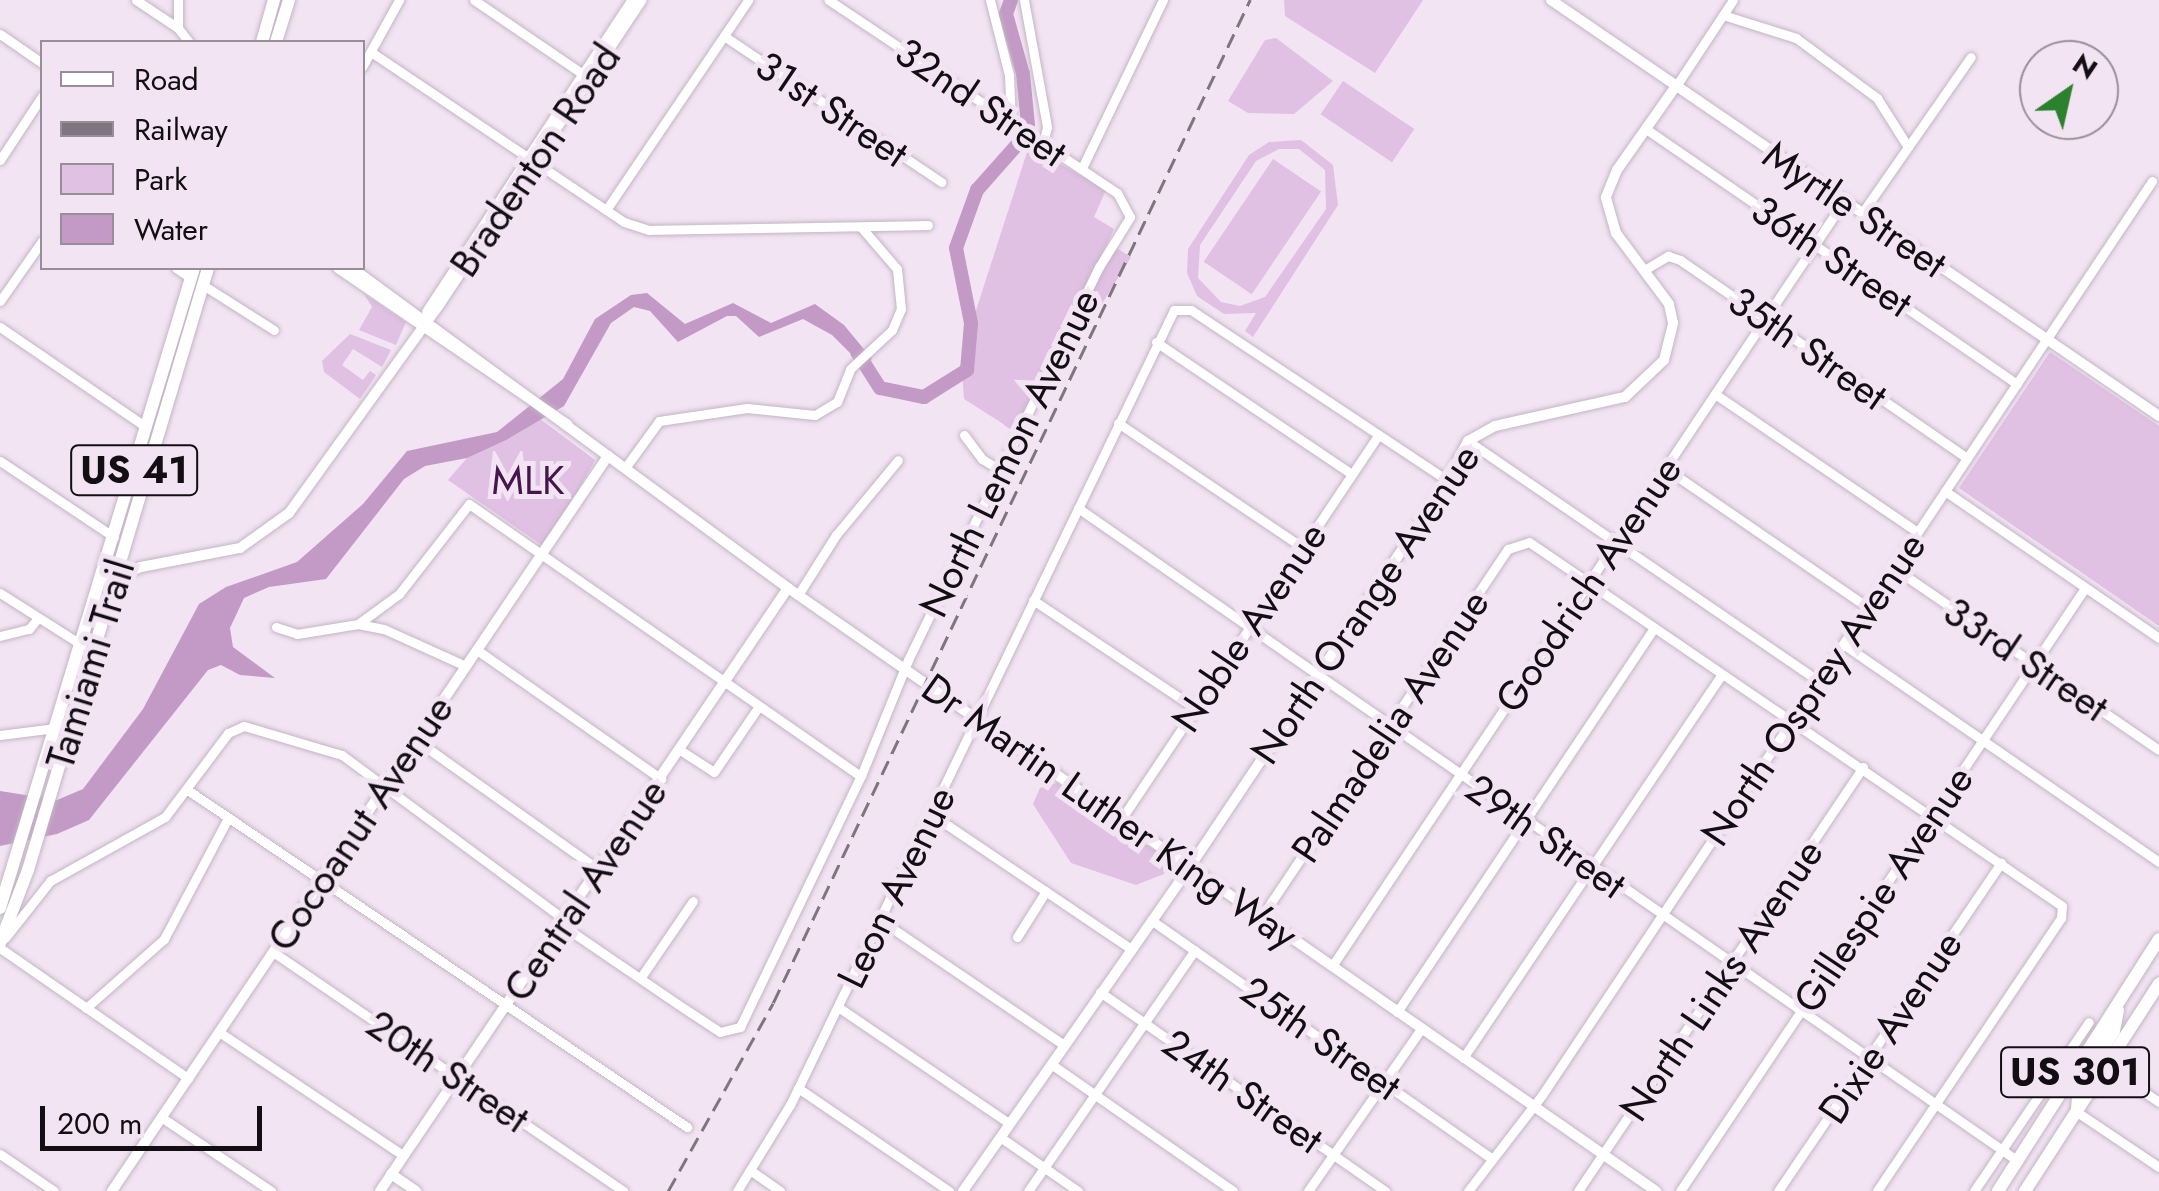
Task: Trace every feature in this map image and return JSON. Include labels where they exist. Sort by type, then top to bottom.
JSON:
[{"type":"main road","points":[[263,40],[274,0]]},
{"type":"main road","points":[[277,40],[289,0]]},
{"type":"main road","name":"Tamiami Trail","points":[[152,431],[196,310],[197,275]]},
{"type":"main road","name":"Tamiami Trail","points":[[0,908],[29,845],[87,649],[100,584],[120,541],[197,275]]},
{"type":"main road","name":"Tamiami Trail","points":[[87,649],[110,595],[120,541]]},
{"type":"main road","name":"Tamiami Trail","points":[[0,945],[28,870],[29,845]]},
{"type":"main road","name":"US 301","points":[[1998,1191],[2159,939]]},
{"type":"main road","name":"US 301","points":[[2025,1191],[2159,984]]},
{"type":"main road","points":[[2077,1112],[2079,1086],[2114,1032],[2119,1003]]},
{"type":"street","points":[[136,0],[178,28],[187,40]]},
{"type":"street","points":[[178,0],[178,28]]},
{"type":"street","points":[[365,64],[374,54],[400,0]]},
{"type":"street","points":[[474,0],[584,74]]},
{"type":"street","name":"Bradenton Road","points":[[100,584],[116,574],[141,567],[226,552],[273,528],[423,321],[633,0]]},
{"type":"street","name":"Bradenton Road","points":[[530,159],[642,0]]},
{"type":"street","points":[[606,210],[748,0]]},
{"type":"street","name":"32nd Street","points":[[829,0],[1082,168],[1130,208]]},
{"type":"street","points":[[990,0],[1009,75],[1011,121]]},
{"type":"street","points":[[1024,0],[1047,127],[1044,143]]},
{"type":"street","points":[[1082,168],[1163,0]]},
{"type":"street","name":"Myrtle Street","points":[[1551,0],[2159,416]]},
{"type":"street","name":"North Orange Avenue","points":[[963,1191],[1191,866],[1448,481],[1468,441],[1495,426],[1625,396],[1654,376],[1672,323],[1646,269],[1616,234],[1606,207],[1613,178],[1733,0]]},
{"type":"street","points":[[1723,15],[1796,38],[1876,98],[1908,147]]},
{"type":"street","points":[[0,34],[40,62]]},
{"type":"street","name":"31st Street","points":[[724,36],[941,182]]},
{"type":"street","points":[[374,54],[606,210],[649,230],[928,225]]},
{"type":"street","points":[[1862,214],[1971,58]]},
{"type":"street","points":[[0,160],[40,99]]},
{"type":"street","name":"36th Street","points":[[1646,129],[2017,384]]},
{"type":"street","name":"North Osprey Avenue","points":[[1468,1191],[1662,916],[2152,181]]},
{"type":"street","name":"Goodrich Avenue","points":[[1332,966],[1844,201]]},
{"type":"street","name":"North Lemon Avenue","points":[[640,977],[720,1032],[740,1027],[861,776],[905,669],[1130,208]]},
{"type":"street","points":[[625,468],[659,421],[746,408],[822,413],[838,400],[858,360],[898,322],[900,284],[893,262],[862,227]]},
{"type":"street","points":[[0,300],[40,244]]},
{"type":"street","name":"35th Street","points":[[1646,269],[1674,257],[1967,458]]},
{"type":"street","name":"Dr Martin Luther King Way","points":[[341,270],[423,321]]},
{"type":"street","name":"Dr Martin Luther King Way","points":[[355,270],[793,591],[1656,1191]]},
{"type":"street","points":[[197,275],[274,330]]},
{"type":"street","name":"Leon Avenue","points":[[736,1191],[798,1088],[1156,342],[1176,308],[1191,310],[1378,436]]},
{"type":"street","points":[[0,328],[152,431]]},
{"type":"street","points":[[1156,342],[1352,474]]},
{"type":"street","points":[[1715,394],[1917,532]]},
{"type":"street","points":[[1118,424],[1302,547]]},
{"type":"street","points":[[964,436],[982,459],[1002,470]]},
{"type":"street","points":[[1378,436],[1448,481]]},
{"type":"street","name":"Noble Avenue","points":[[1122,818],[1378,436]]},
{"type":"street","points":[[1468,441],[1818,680]]},
{"type":"street","name":"Cocoanut Avenue","points":[[112,1191],[608,456]]},
{"type":"street","name":"Central Avenue","points":[[380,1191],[725,684],[836,535],[898,460]]},
{"type":"street","points":[[0,461],[120,541]]},
{"type":"street","points":[[1665,468],[1867,607]]},
{"type":"street","points":[[1945,492],[2159,638]]},
{"type":"street","points":[[358,624],[399,594],[466,504],[861,776]]},
{"type":"street","name":"29th Street","points":[[1078,508],[1250,625],[1317,678],[2018,1161]]},
{"type":"street","name":"Palmadelia Avenue","points":[[1262,916],[1508,550],[1522,540],[1588,582]]},
{"type":"street","points":[[110,595],[141,567]]},
{"type":"street","name":"33rd Street","points":[[1894,568],[2159,750]]},
{"type":"street","points":[[1588,582],[2062,906],[2061,918],[1877,1191]]},
{"type":"street","name":"Gillespie Avenue","points":[[1680,1191],[2086,588]]},
{"type":"street","points":[[0,592],[87,649]]},
{"type":"street","points":[[1034,600],[1195,708]]},
{"type":"street","points":[[0,636],[29,629],[38,618]]},
{"type":"street","points":[[276,627],[296,634],[358,624],[401,634],[466,666]]},
{"type":"street","points":[[1397,1012],[1654,628]]},
{"type":"street","points":[[1843,644],[2159,862]]},
{"type":"street","points":[[477,650],[660,778]]},
{"type":"street","points":[[1463,1058],[1722,674]]},
{"type":"street","points":[[680,750],[714,772],[758,706]]},
{"type":"street","points":[[188,1078],[0,945],[50,881],[149,829],[189,791],[228,733],[244,726],[328,748],[385,786],[640,977],[693,901]]},
{"type":"street","points":[[0,736],[63,730]]},
{"type":"street","points":[[416,740],[598,870]]},
{"type":"street","name":"North Links Avenue","points":[[1578,1191],[1863,768]]},
{"type":"street","points":[[189,791],[688,1127]]},
{"type":"street","points":[[931,814],[1130,949]]},
{"type":"street","points":[[86,1008],[164,939],[228,818]]},
{"type":"street","name":"Dixie Avenue","points":[[1778,1191],[2001,863]]},
{"type":"street","points":[[28,870],[50,881]]},
{"type":"street","points":[[1017,937],[1046,891]]},
{"type":"street","points":[[880,920],[1064,1045]]},
{"type":"street","name":"25th Street","points":[[1151,920],[1491,1158]]},
{"type":"street","points":[[1028,1191],[1194,950]]},
{"type":"street","name":"20th Street","points":[[272,952],[623,1191]]},
{"type":"street","name":"24th Street","points":[[1100,992],[1385,1191]]},
{"type":"street","points":[[838,1007],[1009,1123]]},
{"type":"street","points":[[1974,1191],[2088,1022]]},
{"type":"street","points":[[1308,1191],[1421,1029]]},
{"type":"street","points":[[219,1032],[403,1155]]},
{"type":"street","points":[[1051,1064],[1232,1191]]},
{"type":"street","points":[[2106,1066],[2159,1102]]},
{"type":"street","points":[[798,1088],[949,1191]]},
{"type":"street","points":[[2077,1112],[2159,1167]]},
{"type":"street","points":[[161,1117],[271,1191]]},
{"type":"street","points":[[1000,1137],[1078,1191]]},
{"type":"street","points":[[0,1154],[54,1191]]},
{"type":"street","points":[[750,1170],[780,1191]]},
{"type":"street","points":[[391,1174],[416,1191]]},
{"type":"green space","points":[[1284,0],[1423,0],[1375,73],[1285,16]]},
{"type":"green space","points":[[1276,38],[1333,81],[1294,114],[1248,113],[1228,101],[1265,40]]},
{"type":"green space","points":[[1343,81],[1414,129],[1392,162],[1321,114]]},
{"type":"green space","points":[[1301,140],[1333,165],[1338,205],[1253,337],[1245,331],[1256,313],[1224,314],[1197,296],[1187,273],[1188,249],[1249,155],[1269,142]],"holes":[[[1279,149],[1299,149],[1325,170],[1326,209],[1265,297],[1240,306],[1221,302],[1198,278],[1200,245],[1256,161]]]},
{"type":"green space","points":[[1029,146],[1106,190],[1094,217],[1114,229],[1016,432],[964,399],[961,357]]},
{"type":"green space","points":[[1273,159],[1321,191],[1252,294],[1204,262]]},
{"type":"green space","points":[[1115,247],[1131,257],[1020,435],[1004,425]]},
{"type":"green space","points":[[364,294],[406,322],[396,345],[359,330],[372,307]]},
{"type":"green space","points":[[350,334],[391,350],[382,367],[353,349],[342,365],[363,380],[370,371],[376,375],[360,399],[324,372],[322,361]]},
{"type":"green space","points":[[2050,352],[2159,426],[2159,626],[1959,488]]},
{"type":"green space","name":"MLK","points":[[536,416],[595,460],[546,548],[448,480],[467,458]]},
{"type":"green space","points":[[1057,783],[1167,859],[1164,874],[1136,885],[1071,863],[1033,804],[1040,788]]},
{"type":"water","points":[[647,293],[685,324],[733,303],[771,323],[815,304],[844,325],[872,359],[863,366],[832,335],[803,319],[759,337],[736,316],[727,316],[678,342],[650,311],[634,307],[611,323],[564,406],[467,458],[425,466],[404,479],[326,579],[269,587],[244,598],[230,628],[233,647],[275,678],[240,675],[221,665],[208,670],[89,820],[57,834],[0,846],[0,791],[57,800],[83,789],[143,709],[199,604],[226,587],[297,562],[363,504],[407,451],[497,432],[563,379],[595,319],[631,295]]},
{"type":"waterway","points":[[1011,0],[1006,14],[1023,74],[1028,125]]},
{"type":"waterway","points":[[857,352],[880,388],[924,397],[967,370],[971,323],[956,248],[977,190],[1024,137]]},
{"type":"railway","points":[[668,1191],[773,1003],[1250,0]]}]
